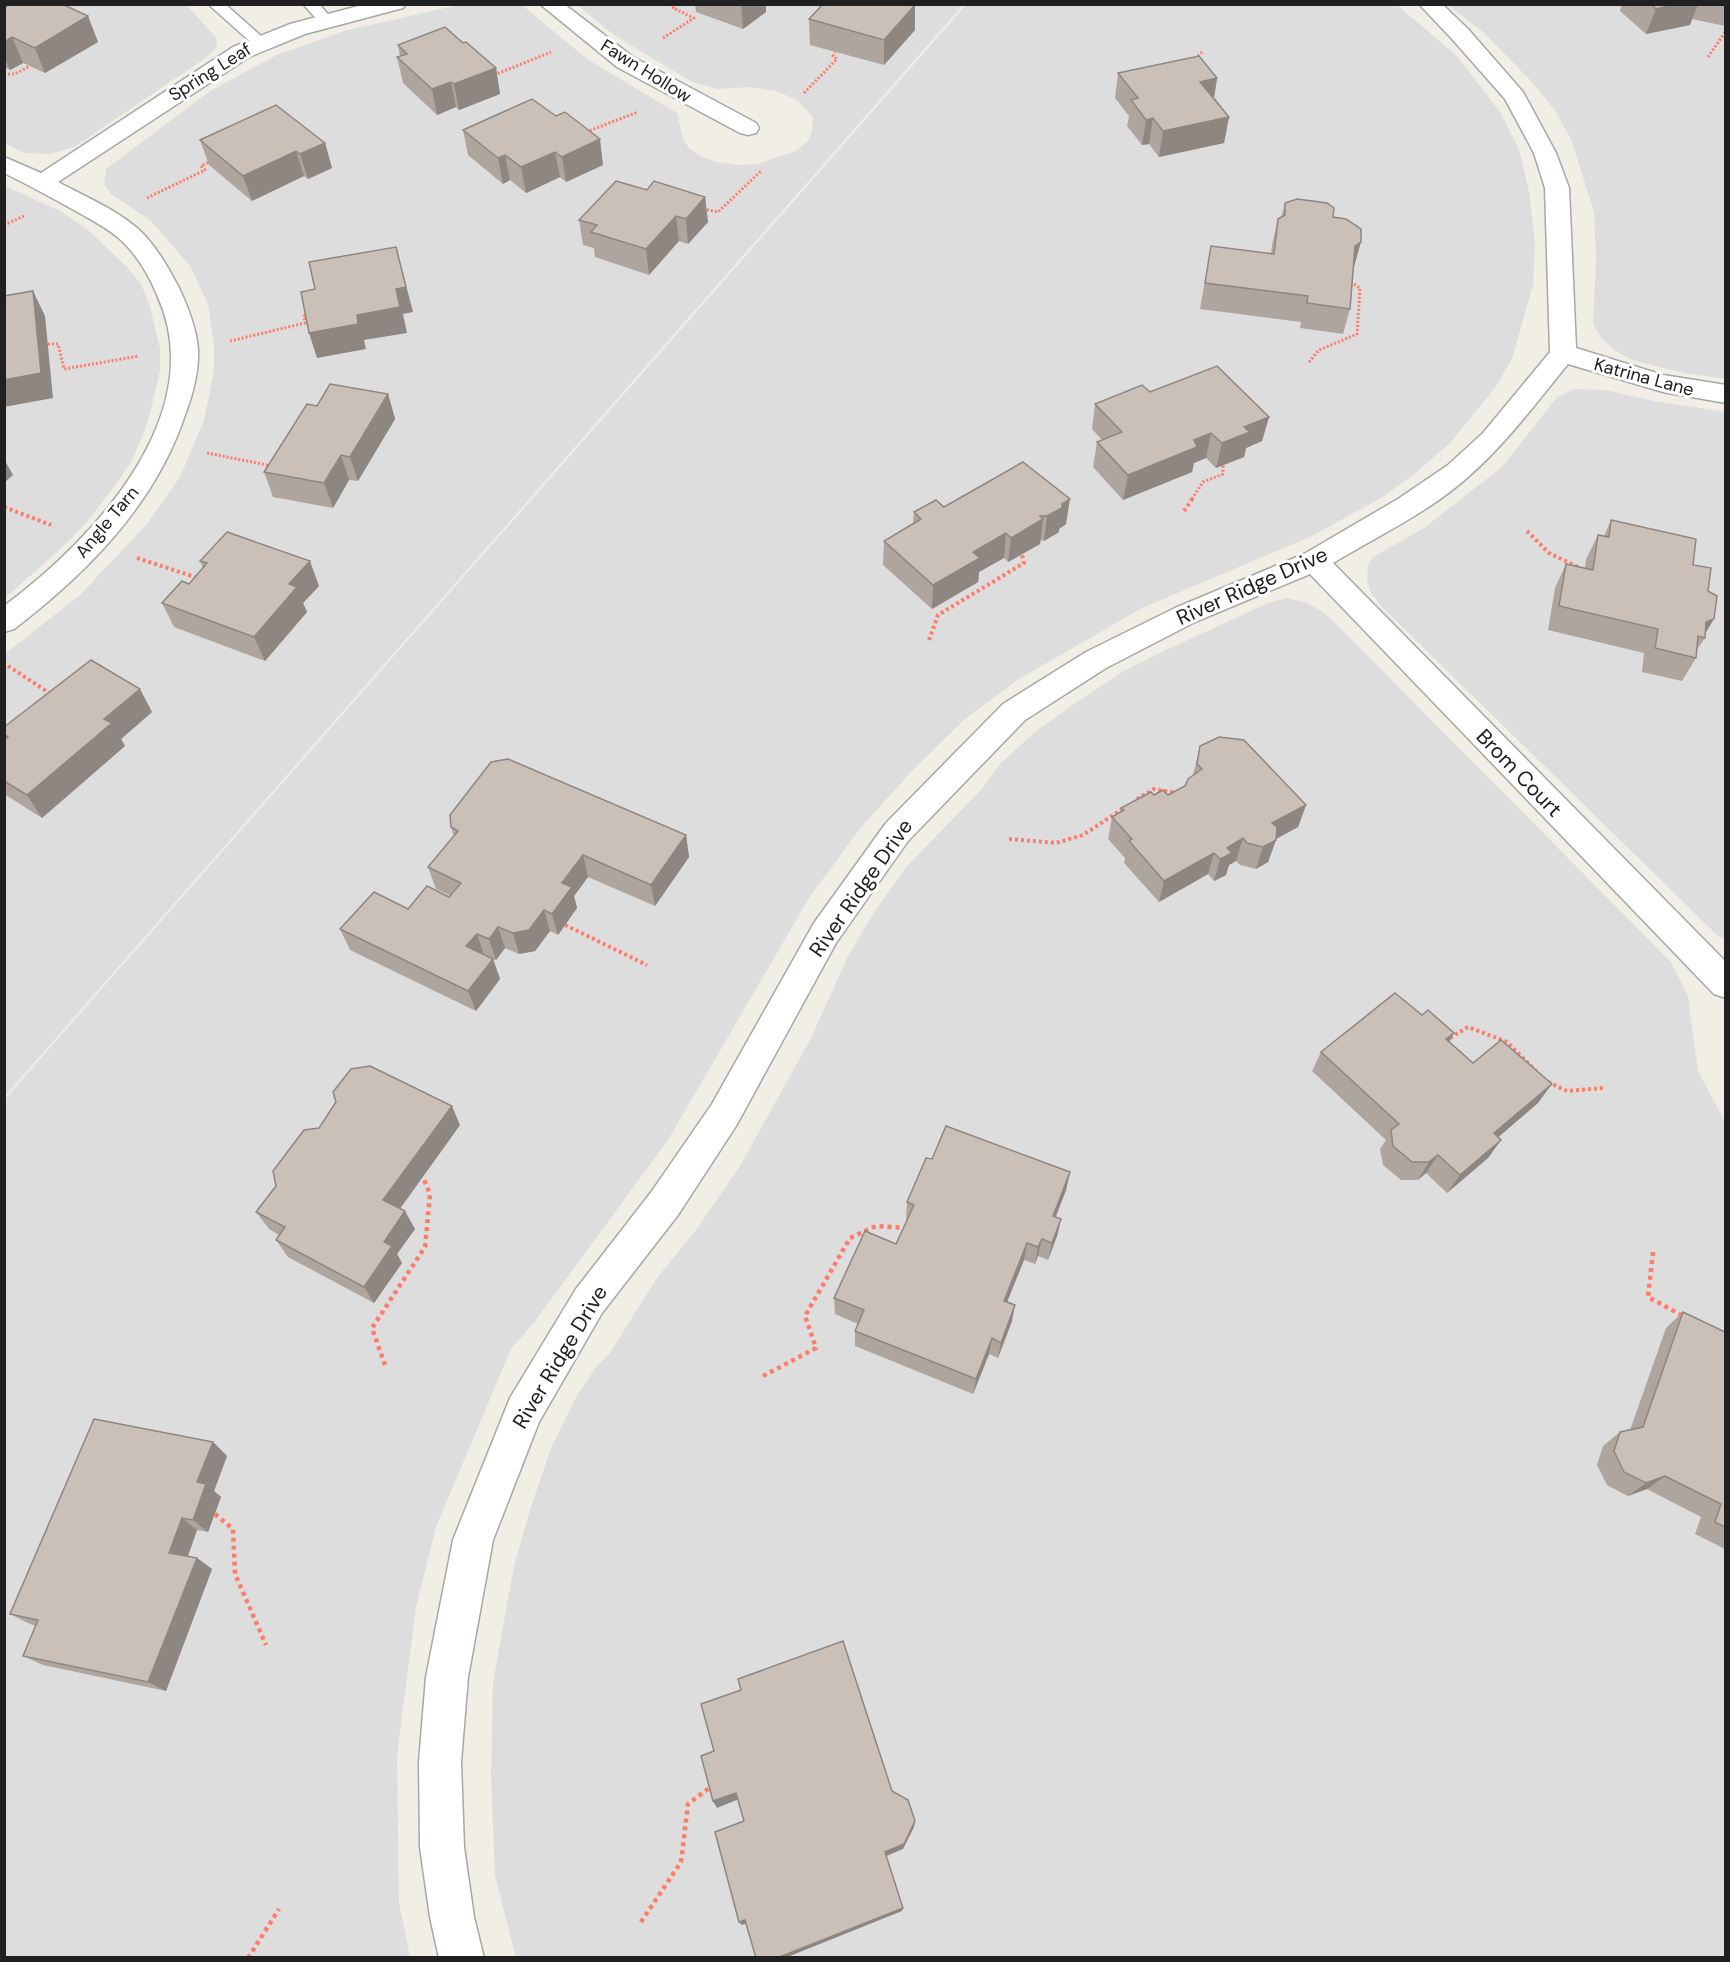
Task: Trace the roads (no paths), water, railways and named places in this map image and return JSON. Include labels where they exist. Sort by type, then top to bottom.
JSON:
[{"type":"street","name":"Spring Leaf","points":[[44,182],[204,74],[317,12],[396,4]]},
{"type":"street","name":"Fawn Hollow","points":[[550,4],[625,62],[748,128]]},
{"type":"street","points":[[1429,4],[1461,34],[1515,97],[1545,153],[1557,188],[1563,353]]},
{"type":"street","name":"Angle Tarn","points":[[4,164],[44,182],[104,217],[131,236],[160,272],[177,310],[184,357],[181,386],[171,425],[150,469],[119,514],[74,563],[4,622]]},
{"type":"street","name":"Katrina Lane","points":[[1563,353],[1626,375],[1702,392],[1725,394]]},
{"type":"street","name":"River Ridge Drive","points":[[462,1958],[452,1917],[442,1847],[440,1762],[447,1677],[473,1540],[524,1411],[589,1301],[665,1203],[724,1115],[825,933],[897,832],[1014,712],[1096,660],[1185,615],[1314,561],[1408,506],[1457,472],[1492,439],[1563,353]]},
{"type":"street","name":"Brom Court","points":[[1314,561],[1725,984]]},
{"type":"lane","points":[[215,4],[260,42]]}]
